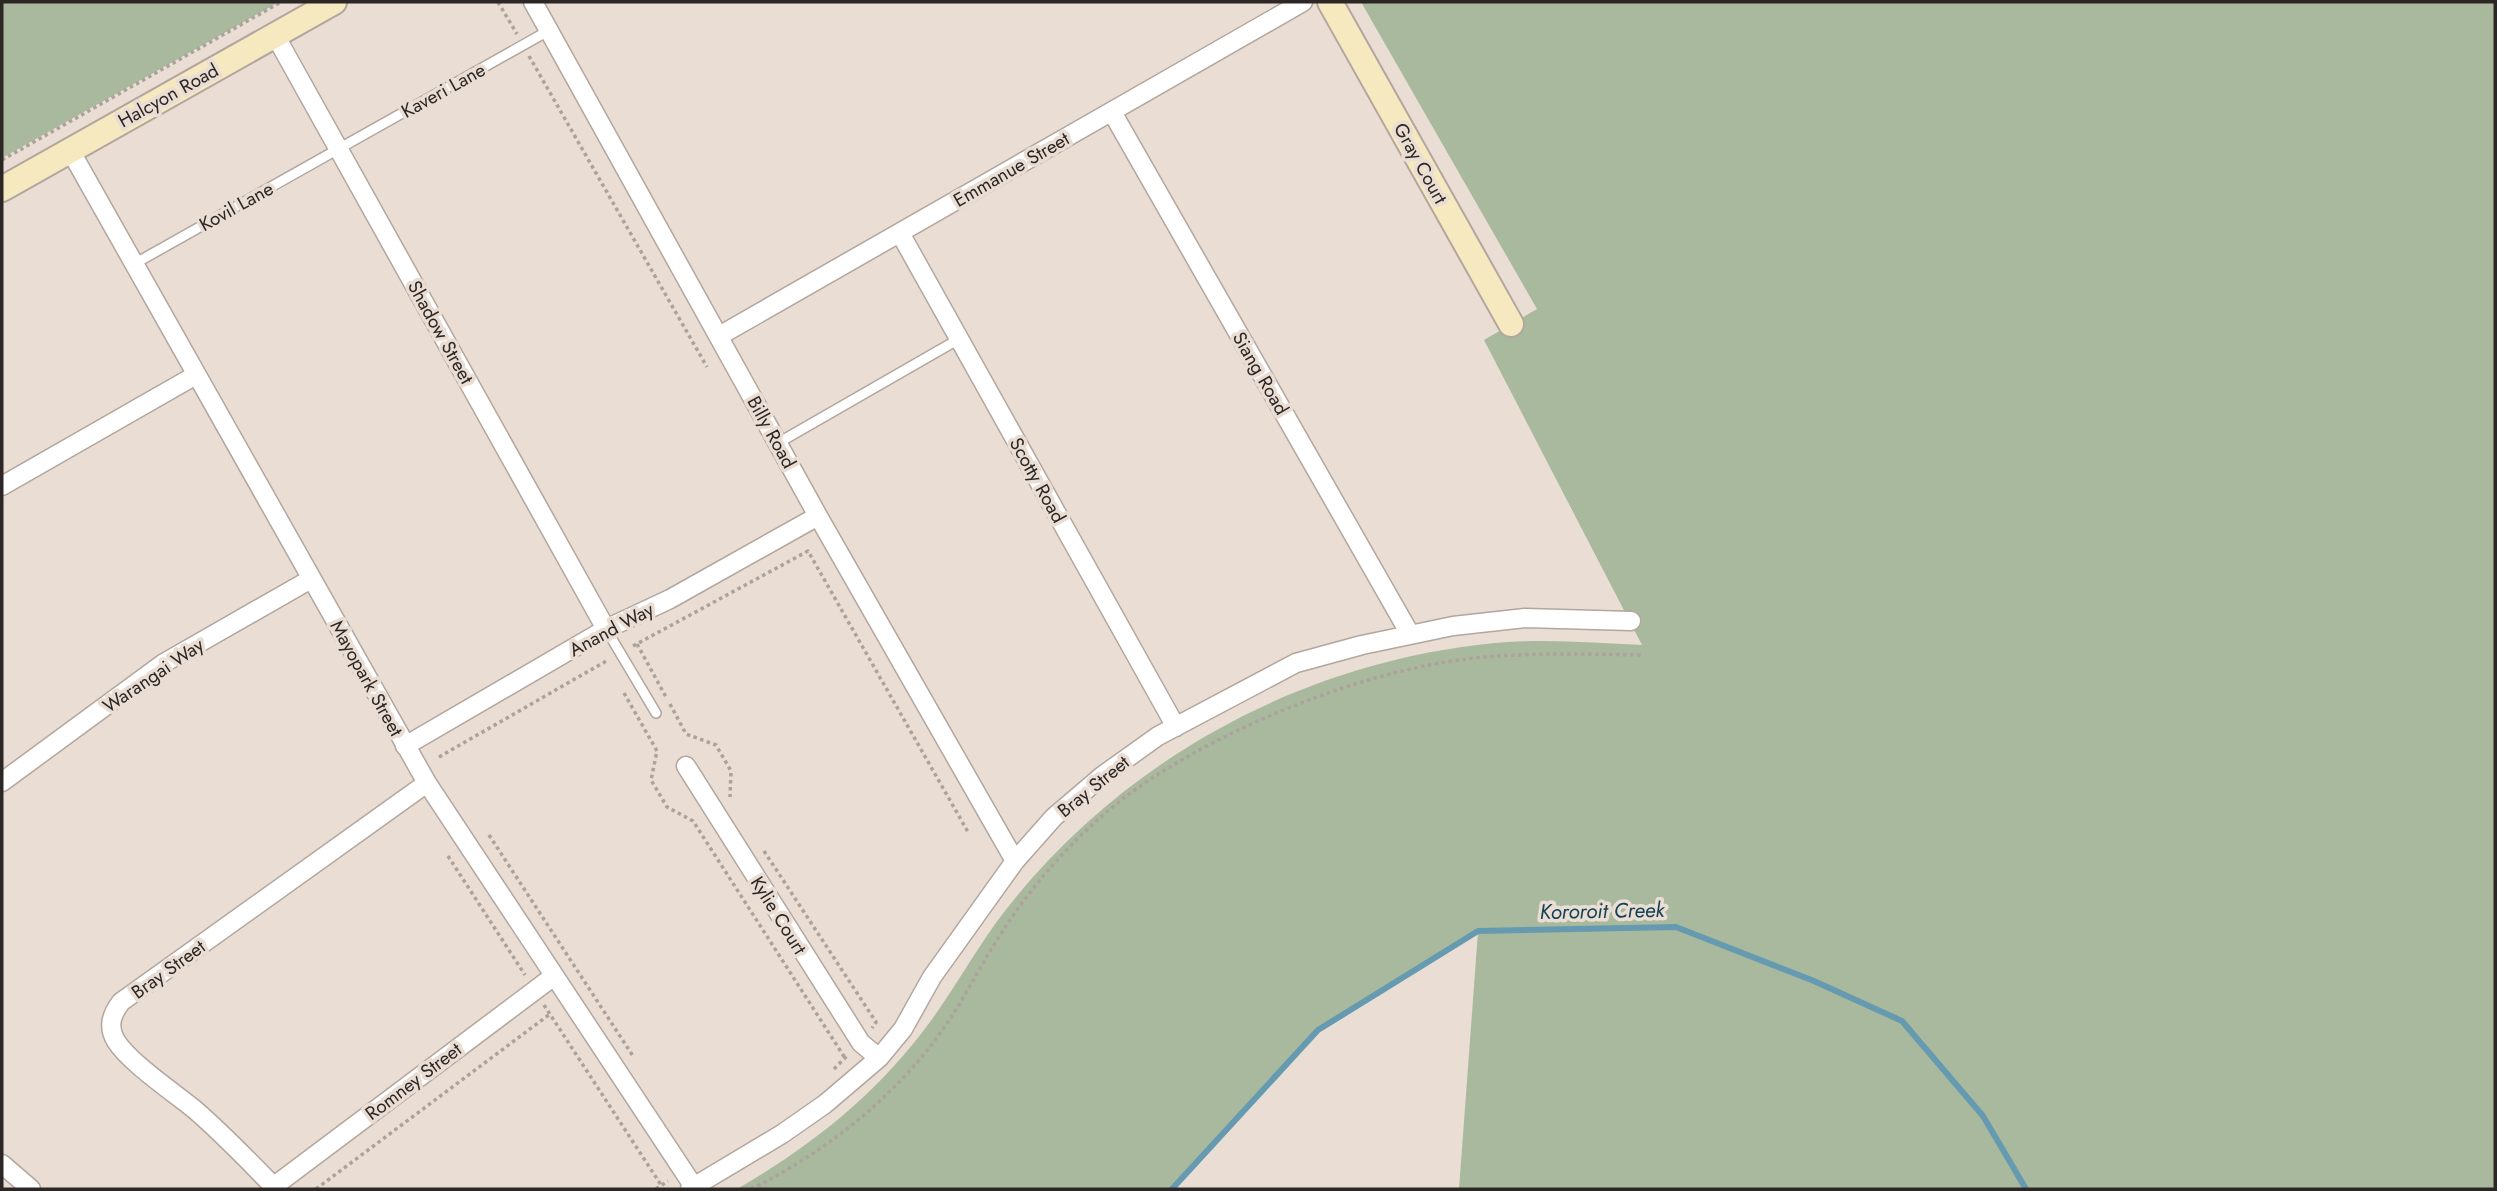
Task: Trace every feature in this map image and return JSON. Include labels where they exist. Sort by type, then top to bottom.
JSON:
[{"type":"street","name":"Halcyon Road","points":[[2,189],[334,2]]},
{"type":"street","name":"Billy Road","points":[[533,2],[818,516],[1015,861]]},
{"type":"street","name":"Emmanue Street","points":[[719,335],[1303,2]]},
{"type":"street","name":"Gray Court","points":[[1330,2],[1511,324]]},
{"type":"street","name":"Shadow Street","points":[[275,35],[606,629]]},
{"type":"street","name":"Siang Road","points":[[1112,112],[1410,634]]},
{"type":"street","name":"Mayopark Street","points":[[70,150],[427,783],[692,1188]]},
{"type":"street","name":"Scotty Road","points":[[900,233],[1176,727]]},
{"type":"street","points":[[2,486],[196,375]]},
{"type":"street","name":"Anand Way","points":[[405,746],[606,629],[670,599],[818,516]]},
{"type":"street","name":"Warangai Way","points":[[2,782],[164,663],[311,579]]},
{"type":"street","name":"Bray Street","points":[[692,1188],[782,1134],[825,1104],[879,1058],[903,1029],[932,977],[1015,861],[1054,817],[1101,776],[1158,736],[1296,663],[1410,634],[1452,626],[1525,618],[1631,621]]},
{"type":"street","name":"Kylie Court","points":[[686,766],[861,1043],[879,1058]]},
{"type":"street","name":"Bray Street","points":[[274,1188],[197,1112],[127,1054],[116,1041],[110,1027],[113,1013],[121,1002],[427,783]]},
{"type":"street","name":"Romney Street","points":[[274,1188],[554,976]]},
{"type":"street","points":[[2,1164],[31,1189]]},
{"type":"lane","name":"Kaveri Lane","points":[[338,149],[548,31]]},
{"type":"lane","name":"Kovil Lane","points":[[134,264],[338,149]]},
{"type":"lane","points":[[778,443],[959,339]]},
{"type":"lane","points":[[606,629],[656,713]]},
{"type":"path","points":[[2,160],[281,2]]},
{"type":"path","points":[[498,2],[707,367]]},
{"type":"path","points":[[439,757],[637,644],[808,551],[968,832]]},
{"type":"path","points":[[637,644],[686,734],[716,745],[731,771],[730,797]]},
{"type":"path","points":[[751,1189],[771,1180],[846,1129],[895,1084],[939,1034],[971,987],[1009,921],[1046,873],[1090,827],[1149,781],[1230,735],[1301,704],[1389,673],[1464,660],[1539,653],[1642,655]]},
{"type":"path","points":[[619,683],[657,751],[651,780],[667,807],[693,821],[845,1058]]},
{"type":"path","points":[[489,835],[632,1056]]},
{"type":"path","points":[[759,842],[876,1022],[861,1043],[826,1077]]},
{"type":"path","points":[[448,856],[661,1185]]},
{"type":"path","points":[[316,1189],[550,1014]]},
{"type":"path","points":[[656,1189],[683,1171]]},
{"type":"green space","points":[[2,2],[279,2],[2,158]]},
{"type":"green space","points":[[1361,2],[2495,2],[2495,1189],[1459,1189],[1478,932],[1318,1030],[1172,1189],[737,1189],[817,1136],[866,1095],[888,1072],[930,1022],[998,920],[1046,862],[1101,811],[1160,765],[1223,726],[1291,694],[1361,669],[1434,652],[1525,641],[1642,645],[1484,340],[1537,309]]},
{"type":"waterway","name":"Kororoit Creek","points":[[1172,1189],[1318,1030],[1478,931],[1676,927],[1814,981],[1902,1021],[1983,1116],[2026,1189]]}]
